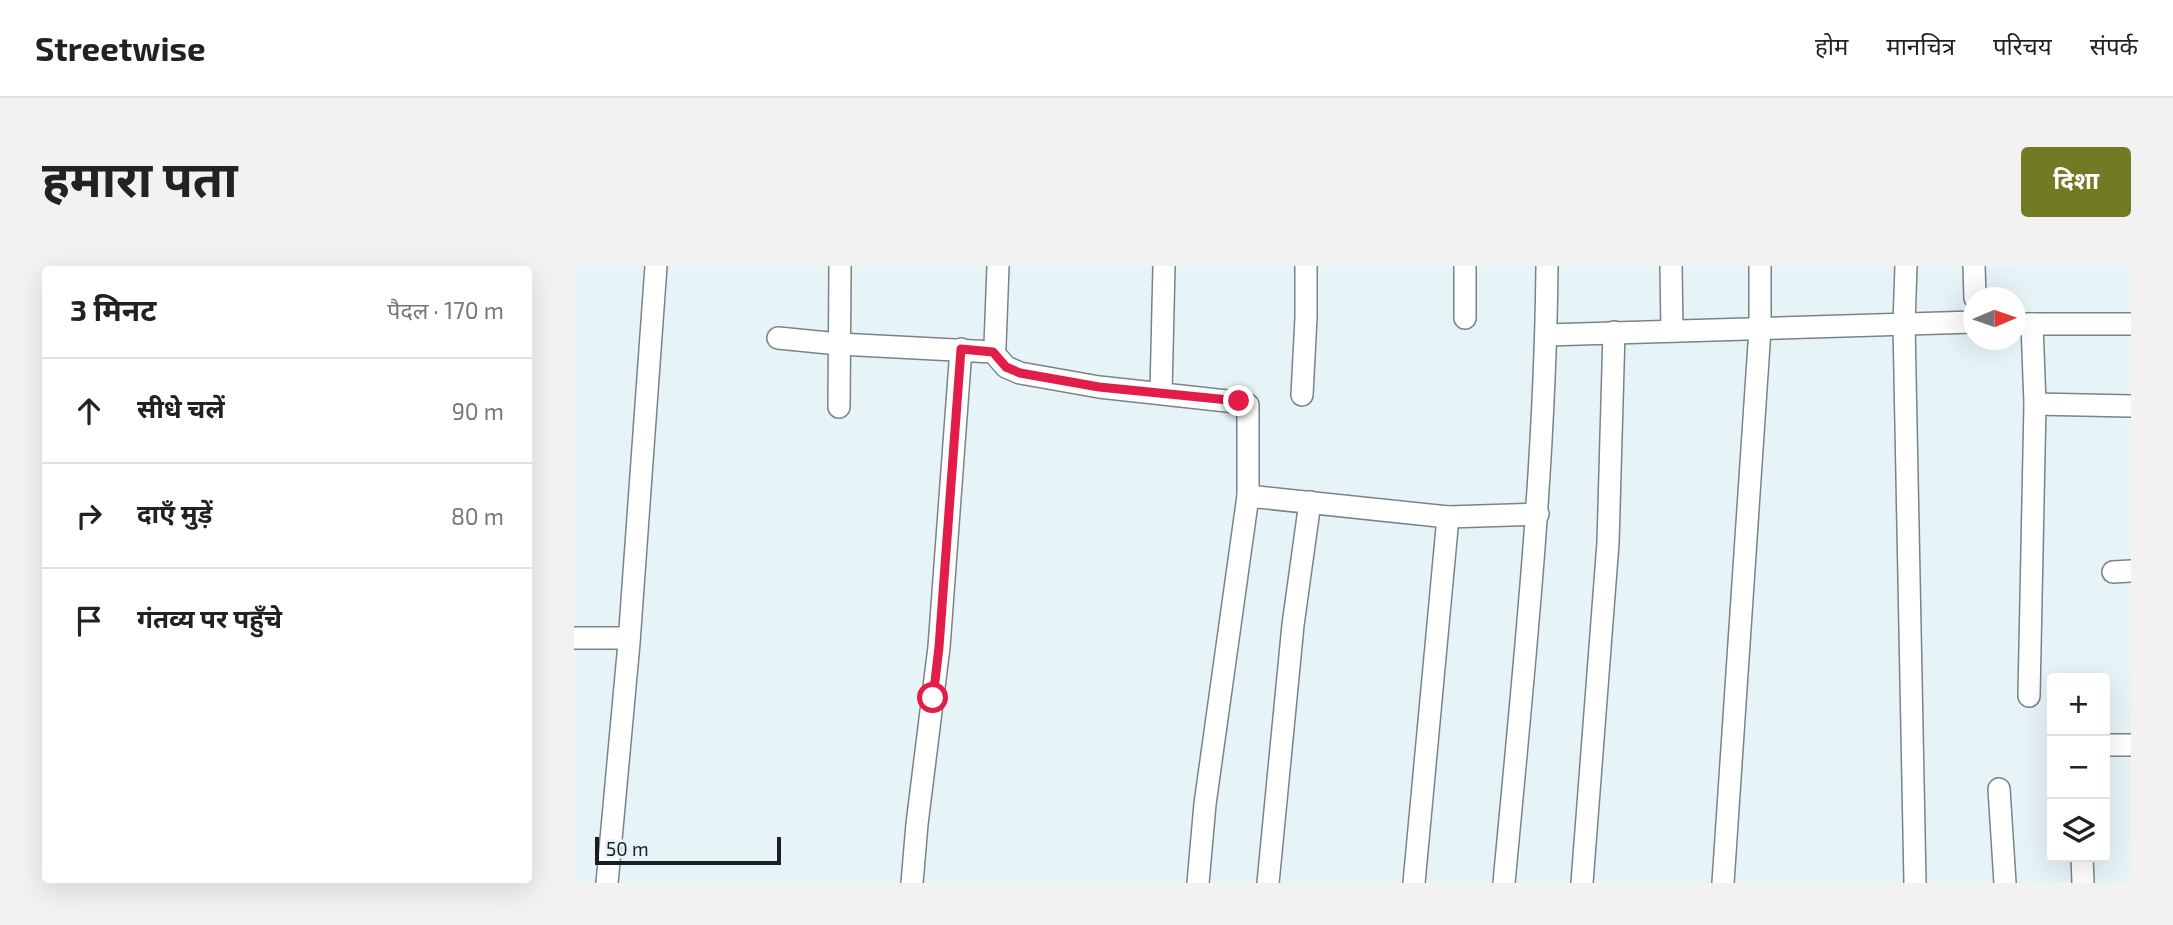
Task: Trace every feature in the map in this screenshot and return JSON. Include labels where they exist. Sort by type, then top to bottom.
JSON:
[{"type":"street","points":[[607,883],[629,638],[656,266]]},
{"type":"street","points":[[839,407],[840,266]]},
{"type":"street","points":[[993,352],[998,266]]},
{"type":"street","points":[[1161,393],[1164,266]]},
{"type":"street","points":[[1301,395],[1306,266]]},
{"type":"street","points":[[1465,266],[1465,318]]},
{"type":"street","points":[[1504,883],[1538,514],[1547,266]]},
{"type":"street","points":[[1671,266],[1672,331]]},
{"type":"street","points":[[1723,883],[1760,329],[1760,266]]},
{"type":"street","points":[[1906,266],[1904,324],[1915,883]]},
{"type":"street","points":[[1974,266],[1975,287]]},
{"type":"street","points":[[1546,335],[1963,322]]},
{"type":"street","points":[[2026,324],[2131,324]]},
{"type":"street","points":[[1582,883],[1608,543],[1614,332]]},
{"type":"street","points":[[778,338],[993,352],[1006,367],[1020,373],[1099,387],[1239,401],[1248,405],[1248,496],[1205,804],[1198,883]]},
{"type":"street","points":[[2026,339],[2035,404],[2029,696]]},
{"type":"street","points":[[912,883],[939,647],[961,349]]},
{"type":"street","points":[[2035,404],[2131,405]]},
{"type":"street","points":[[1248,496],[1448,517],[1538,514]]},
{"type":"street","points":[[1268,883],[1293,625],[1310,502]]},
{"type":"street","points":[[1414,883],[1448,517]]},
{"type":"street","points":[[574,638],[629,638]]},
{"type":"street","points":[[2110,745],[2131,745]]},
{"type":"street","points":[[1999,789],[2005,883]]},
{"type":"street","points":[[2082,862],[2083,883]]},
{"type":"route","points":[[933,698],[961,349],[993,352],[1006,367],[1020,373],[1099,387],[1239,401]]}]
